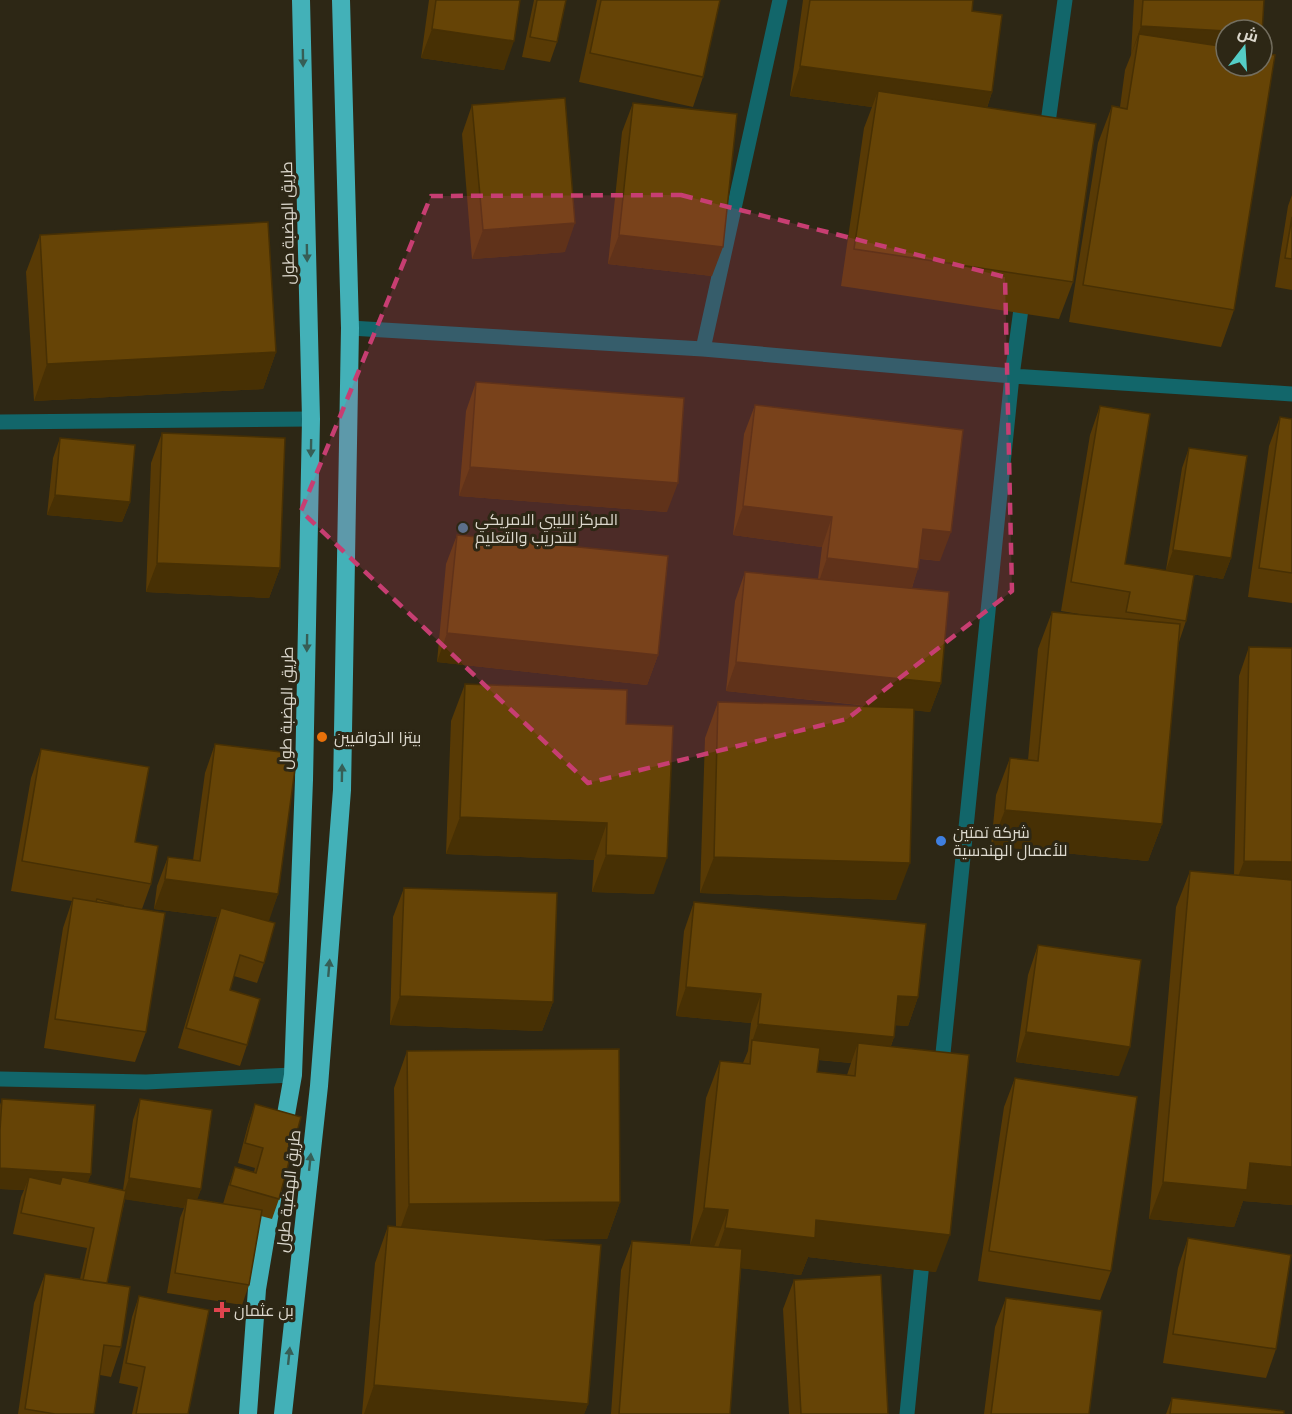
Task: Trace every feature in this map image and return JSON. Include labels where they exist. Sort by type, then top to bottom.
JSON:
[{"type":"highway","name":"طريق الهضبة طول","points":[[279,1154],[293,1075],[304,780],[311,419],[301,0]]},
{"type":"highway","name":"طريق الهضبة طول","points":[[283,1414],[319,1086],[342,790],[350,328],[341,0]]},
{"type":"highway","name":"طريق الهضبة طول","points":[[248,1414],[257,1289],[276,1176]]},
{"type":"street","points":[[703,349],[780,0]]},
{"type":"street","points":[[1043,153],[1065,0]]},
{"type":"street","points":[[939,1093],[1012,376],[1025,282]]},
{"type":"street","points":[[350,328],[703,349],[1012,376],[1292,394]]},
{"type":"street","points":[[0,422],[311,419]]},
{"type":"street","points":[[0,1079],[146,1082],[293,1075]]},
{"type":"street","points":[[907,1414],[925,1235]]},
{"type":"highlighted area","points":[[681,195],[1005,277],[1012,591],[847,719],[588,783],[301,511],[431,196]]},
{"type":"building","points":[[436,0],[520,0],[514,41],[432,29]]},
{"type":"building","points":[[537,0],[566,0],[557,42],[530,37]]},
{"type":"building","points":[[601,0],[720,0],[703,77],[590,53]]},
{"type":"building","points":[[810,0],[973,0],[972,11],[1002,15],[992,92],[800,66]]},
{"type":"building","points":[[1143,0],[1264,0],[1263,18],[1214,18],[1214,30],[1141,26]]},
{"type":"building","points":[[1139,34],[1214,45],[1214,78],[1271,78],[1234,310],[1083,285],[1112,106],[1127,109]]},
{"type":"building","points":[[878,91],[1096,124],[1073,282],[854,249]]},
{"type":"building","points":[[565,98],[575,223],[483,230],[472,105]]},
{"type":"building","points":[[633,103],[737,114],[723,247],[619,235]]},
{"type":"building","points":[[1292,217],[1292,259],[1285,258]]},
{"type":"building","points":[[268,222],[276,352],[47,364],[40,235]]},
{"type":"building","points":[[476,382],[684,398],[678,483],[470,467]]},
{"type":"building","points":[[755,405],[963,430],[951,532],[923,529],[918,569],[827,558],[832,517],[743,506]]},
{"type":"building","points":[[1100,406],[1150,414],[1125,564],[1194,575],[1186,621],[1126,612],[1130,592],[1071,582]]},
{"type":"building","points":[[1280,417],[1292,419],[1292,573],[1259,568]]},
{"type":"building","points":[[162,433],[285,438],[280,568],[157,563]]},
{"type":"building","points":[[60,438],[135,445],[130,502],[55,495]]},
{"type":"building","points":[[1189,448],[1247,456],[1231,558],[1173,550]]},
{"type":"building","points":[[457,535],[668,556],[658,655],[447,633]]},
{"type":"building","points":[[745,572],[949,592],[941,683],[736,662]]},
{"type":"building","points":[[1052,612],[1180,624],[1162,824],[1005,810],[1010,758],[1038,761]]},
{"type":"building","points":[[1249,647],[1292,648],[1292,862],[1244,861]]},
{"type":"building","points":[[465,684],[627,690],[626,724],[673,726],[667,858],[606,855],[607,823],[460,817]]},
{"type":"building","points":[[718,702],[914,708],[910,863],[714,857]]},
{"type":"building","points":[[215,744],[297,754],[278,894],[165,879],[168,857],[200,861]]},
{"type":"building","points":[[41,749],[149,767],[135,842],[158,846],[151,884],[22,861]]},
{"type":"building","points":[[1190,871],[1292,880],[1292,1167],[1250,1163],[1247,1190],[1163,1182]]},
{"type":"building","points":[[404,888],[557,893],[553,1002],[400,996]]},
{"type":"building","points":[[73,898],[165,913],[146,1032],[55,1019]]},
{"type":"building","points":[[97,899],[124,906],[96,902]]},
{"type":"building","points":[[694,902],[926,924],[918,997],[898,996],[894,1037],[758,1024],[761,994],[686,987]]},
{"type":"building","points":[[221,908],[275,923],[264,963],[240,955],[230,990],[260,999],[247,1045],[186,1028]]},
{"type":"building","points":[[1038,945],[1141,960],[1130,1047],[1026,1032]]},
{"type":"building","points":[[752,1040],[820,1048],[817,1072],[855,1076],[858,1043],[969,1055],[950,1235],[816,1220],[815,1238],[725,1228],[728,1210],[704,1208],[720,1061],[750,1064]]},
{"type":"building","points":[[619,1049],[620,1202],[409,1204],[407,1051]]},
{"type":"building","points":[[1015,1078],[1137,1097],[1111,1271],[989,1251]]},
{"type":"building","points":[[2,1099],[95,1105],[91,1174],[0,1168]]},
{"type":"building","points":[[140,1099],[212,1110],[201,1189],[129,1178]]},
{"type":"building","points":[[255,1104],[301,1117],[279,1199],[230,1185],[235,1167],[256,1173],[263,1148],[245,1143]]},
{"type":"building","points":[[29,1177],[60,1184],[62,1177],[126,1191],[107,1283],[83,1280],[94,1228],[21,1213]]},
{"type":"building","points":[[187,1198],[262,1210],[249,1285],[175,1273]]},
{"type":"building","points":[[388,1226],[601,1245],[588,1404],[374,1385]]},
{"type":"building","points":[[1188,1238],[1291,1255],[1276,1349],[1173,1334]]},
{"type":"building","points":[[632,1241],[742,1249],[730,1414],[619,1414]]},
{"type":"building","points":[[45,1274],[130,1287],[121,1347],[104,1345],[94,1414],[55,1414],[25,1409]]},
{"type":"building","points":[[881,1275],[888,1414],[801,1414],[794,1280]]},
{"type":"building","points":[[139,1296],[209,1310],[188,1414],[136,1414],[145,1367],[126,1363]]},
{"type":"building","points":[[1006,1298],[1102,1311],[1089,1414],[991,1414]]},
{"type":"building","points":[[1172,1398],[1284,1411],[1284,1414],[1170,1414]]},
{"type":"place","name":"المركز الليبي الامريكي للتدريب والتعليم","points":[[463,528]]},
{"type":"place","name":"بيتزا الذواقيين","points":[[322,737]]},
{"type":"place","name":"شركة تمتين للأعمال الهندسية","points":[[941,841]]},
{"type":"place","name":"بن عثمان","points":[[222,1310]]}]
